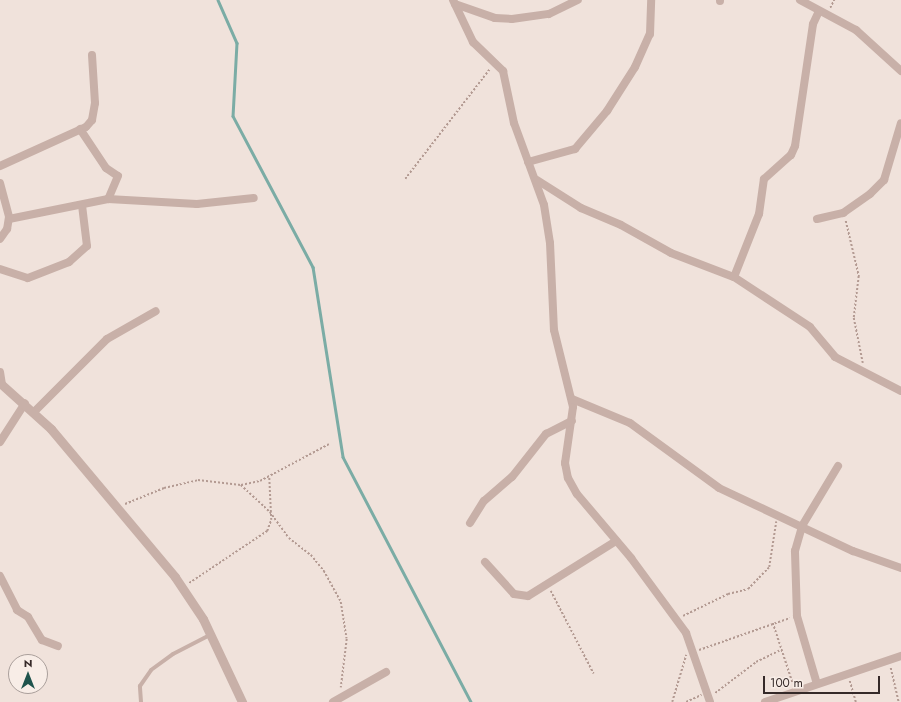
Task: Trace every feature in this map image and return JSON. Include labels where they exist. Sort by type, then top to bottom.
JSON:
[{"type":"street","points":[[454,2],[495,18],[506,19],[549,14],[578,0]]},
{"type":"street","points":[[528,162],[575,149],[607,111],[635,66],[650,34],[651,0]]},
{"type":"street","points":[[800,0],[856,30],[901,71]]},
{"type":"street","points":[[454,2],[473,42],[496,62],[506,81],[514,123],[528,162],[537,180],[550,243],[554,330],[572,399],[572,421],[565,463],[568,478],[576,494],[616,541],[676,619],[689,641],[709,697]]},
{"type":"street","points":[[734,277],[759,214],[764,179],[791,155],[795,146],[813,24],[819,11]]},
{"type":"street","points":[[0,166],[80,129],[92,120],[94,113],[92,55]]},
{"type":"street","points":[[817,219],[843,213],[870,194],[884,180],[901,123]]},
{"type":"street","points":[[80,129],[106,168],[118,176],[108,199]]},
{"type":"street","points":[[537,180],[581,208],[621,225],[671,252],[734,277],[798,318],[835,357],[866,375],[901,391]]},
{"type":"street","points":[[0,183],[9,219],[0,239]]},
{"type":"street","points":[[9,219],[108,199],[197,204],[254,198]]},
{"type":"street","points":[[0,270],[28,278],[69,262],[87,246],[82,205]]},
{"type":"street","points":[[34,412],[107,338],[156,311]]},
{"type":"street","points":[[0,372],[1,384],[34,412],[183,588],[210,635],[242,702]]},
{"type":"street","points":[[572,399],[630,422],[719,488],[853,550],[901,568]]},
{"type":"street","points":[[0,442],[25,404]]},
{"type":"street","points":[[470,523],[484,501],[512,476],[546,434],[572,421]]},
{"type":"street","points":[[817,684],[797,616],[795,551],[802,526],[838,466]]},
{"type":"street","points":[[485,562],[514,594],[528,596],[550,584],[616,541]]},
{"type":"street","points":[[0,576],[17,610],[28,617],[42,640],[58,646]]},
{"type":"street","points":[[765,702],[901,656]]},
{"type":"street","points":[[336,701],[386,672]]},
{"type":"lane","points":[[141,702],[140,686],[151,670],[173,654],[210,635]]},
{"type":"path","points":[[405,179],[496,62]]},
{"type":"path","points":[[843,213],[859,276],[854,318],[866,375]]},
{"type":"path","points":[[116,509],[164,488],[198,480],[241,485],[269,477],[329,444]]},
{"type":"path","points":[[183,588],[267,531],[270,512],[269,477]]},
{"type":"path","points":[[241,485],[270,512],[289,538],[311,555],[324,571],[344,609],[346,652],[336,701]]},
{"type":"path","points":[[676,619],[728,594],[746,591],[765,572],[770,561],[777,514]]},
{"type":"path","points":[[550,584],[554,601],[568,621],[594,674]]},
{"type":"path","points":[[693,652],[773,623],[797,616]]},
{"type":"path","points":[[773,623],[796,691]]},
{"type":"path","points":[[672,702],[689,641]]},
{"type":"path","points":[[686,702],[709,697],[756,662],[781,650]]},
{"type":"path","points":[[888,661],[899,702]]},
{"type":"path","points":[[848,674],[856,702]]},
{"type":"waterway","points":[[218,0],[237,43],[233,116],[313,267],[343,457],[471,702]]}]
